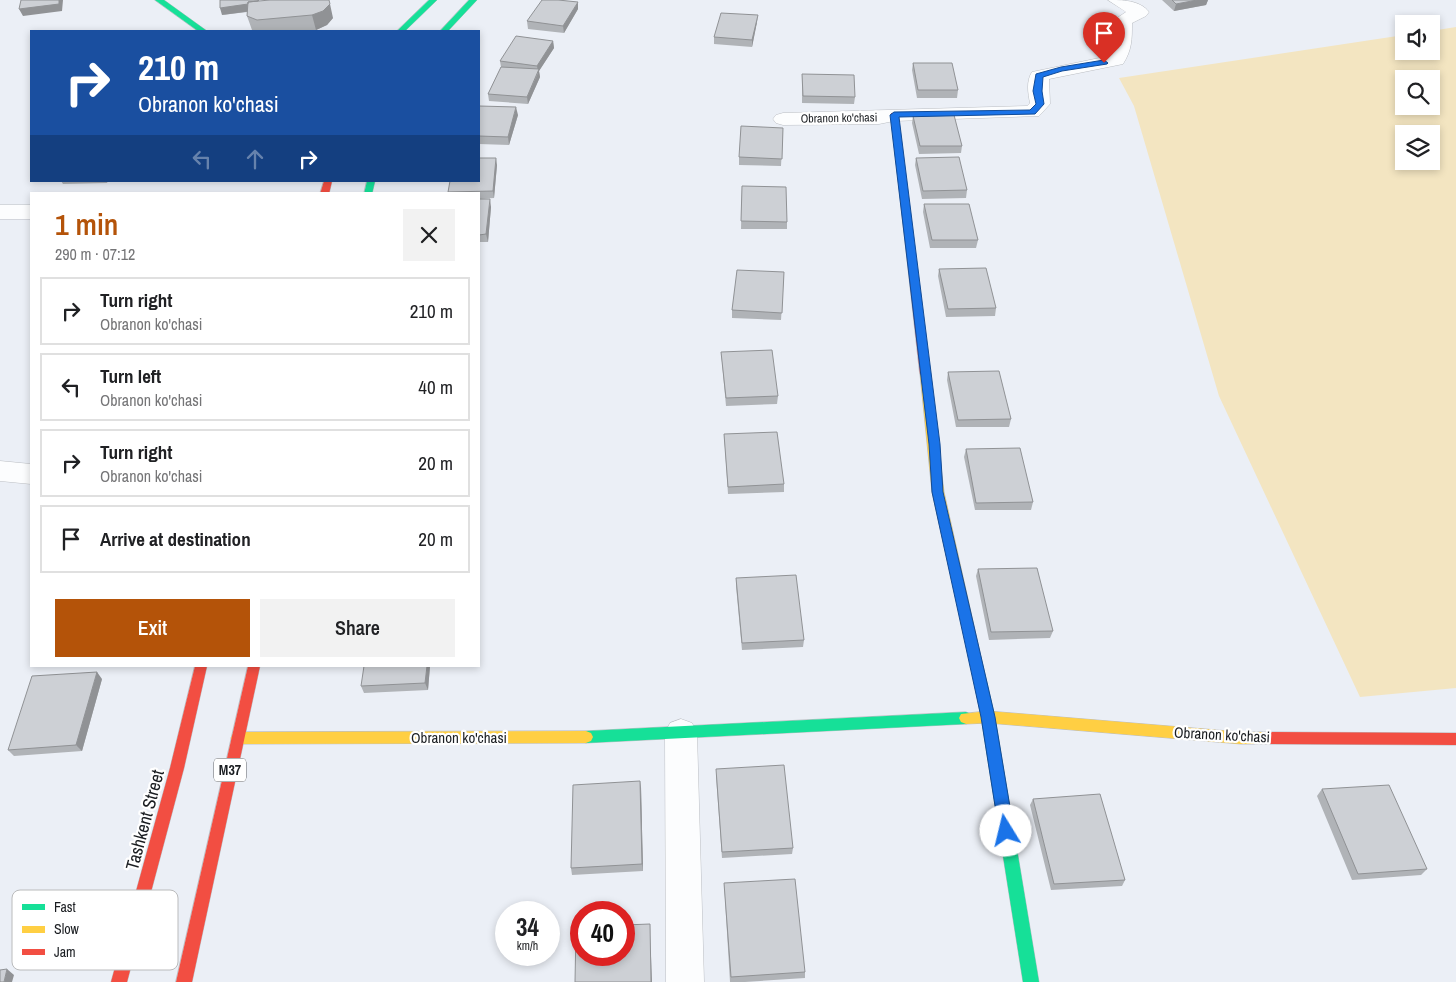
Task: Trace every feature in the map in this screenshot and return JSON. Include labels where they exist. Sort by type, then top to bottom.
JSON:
[{"type":"main road","points":[[159,0],[202,30]]},
{"type":"main road","points":[[402,30],[433,0]]},
{"type":"main road","points":[[445,30],[473,0]]},
{"type":"main road","name":"Obranon ko'chasi","points":[[894,115],[934,444],[938,492],[988,717],[1031,982]]},
{"type":"main road","name":"Tashkent Street","points":[[144,890],[177,768],[201,667]]},
{"type":"main road","name":"M37","points":[[184,982],[254,667]]},
{"type":"main road","name":"Obranon ko'chasi","points":[[238,738],[590,738],[988,717],[1241,738],[1456,739]]},
{"type":"street","name":"Obranon ko'chasi","points":[[783,118],[878,118],[894,115],[1032,112],[1040,104],[1038,91],[1039,76],[1061,69],[1093,66],[1116,60],[1123,47],[1123,20],[1140,12],[1117,0]]},
{"type":"street","points":[[0,212],[30,212]]},
{"type":"street","points":[[0,471],[30,474]]},
{"type":"street","points":[[681,733],[685,982]]},
{"type":"shaded area","points":[[1456,27],[1456,688],[1360,697],[1219,396],[1134,106],[1119,78],[1395,36],[1395,60],[1440,60],[1440,30]]},
{"type":"building","points":[[21,0],[59,0],[59,4],[19,9]]},
{"type":"building","points":[[220,0],[258,0],[258,1],[220,8]]},
{"type":"building","points":[[329,0],[330,4],[323,11],[312,15],[257,20],[247,16],[248,2]]},
{"type":"building","points":[[542,0],[578,2],[563,26],[527,21]]},
{"type":"building","points":[[1172,0],[1197,0],[1176,4]]},
{"type":"building","points":[[721,13],[758,15],[752,40],[714,37]]},
{"type":"building","points":[[516,36],[553,41],[537,66],[500,61]]},
{"type":"building","points":[[913,63],[952,63],[958,90],[918,90]]},
{"type":"building","points":[[501,67],[539,69],[527,97],[488,94]]},
{"type":"building","points":[[802,74],[854,75],[855,97],[803,96]]},
{"type":"building","points":[[480,106],[516,107],[508,137],[480,136]]},
{"type":"building","points":[[954,115],[962,146],[920,146],[913,116]]},
{"type":"building","points":[[741,126],[783,128],[782,159],[739,157]]},
{"type":"building","points":[[959,157],[967,190],[923,191],[916,158]]},
{"type":"building","points":[[480,158],[496,158],[493,191],[448,192],[450,182],[480,182]]},
{"type":"building","points":[[742,186],[786,187],[787,222],[741,221]]},
{"type":"building","points":[[480,199],[490,199],[486,234],[480,235]]},
{"type":"building","points":[[924,204],[969,204],[978,240],[932,240]]},
{"type":"building","points":[[986,268],[996,308],[948,309],[939,269]]},
{"type":"building","points":[[737,270],[784,272],[782,313],[732,310]]},
{"type":"building","points":[[772,350],[778,396],[726,398],[721,352]]},
{"type":"building","points":[[999,371],[1011,419],[958,420],[948,372]]},
{"type":"building","points":[[777,432],[784,484],[728,487],[724,434]]},
{"type":"building","points":[[1020,448],[1033,502],[976,503],[966,449]]},
{"type":"building","points":[[1037,568],[1053,631],[991,632],[978,569]]},
{"type":"building","points":[[796,575],[804,640],[742,643],[736,578]]},
{"type":"building","points":[[364,667],[427,667],[425,683],[361,686]]},
{"type":"building","points":[[97,672],[76,745],[8,750],[32,676]]},
{"type":"building","points":[[784,765],[793,848],[722,852],[716,769]]},
{"type":"building","points":[[640,781],[642,864],[571,868],[573,785]]},
{"type":"building","points":[[1389,785],[1427,869],[1358,874],[1322,789]]},
{"type":"building","points":[[1100,794],[1125,880],[1054,884],[1033,799]]},
{"type":"building","points":[[795,879],[805,972],[731,977],[724,883]]},
{"type":"building","points":[[650,924],[651,982],[575,982],[575,966],[635,966],[635,925]]},
{"type":"building","points":[[7,969],[4,982],[0,982],[0,970]]},
{"type":"traffic: fast","points":[[159,0],[202,30]]},
{"type":"traffic: fast","points":[[402,30],[433,0]]},
{"type":"traffic: fast","points":[[445,30],[473,0]]},
{"type":"traffic: fast","points":[[368,192],[371,182]]},
{"type":"traffic: fast","points":[[975,657],[988,717],[1031,982]]},
{"type":"traffic: fast","points":[[586,737],[966,718]]},
{"type":"traffic: slow","points":[[925,374],[938,492],[975,657]]},
{"type":"traffic: slow","points":[[966,718],[988,717],[1241,738],[1266,738]]},
{"type":"traffic: slow","points":[[238,738],[586,737]]},
{"type":"traffic: jam","points":[[894,115],[925,374]]},
{"type":"traffic: jam","points":[[325,192],[328,182]]},
{"type":"traffic: jam","points":[[144,890],[177,768],[201,667]]},
{"type":"traffic: jam","points":[[184,982],[254,667]]},
{"type":"traffic: jam","points":[[1266,738],[1456,739]]},
{"type":"traffic: jam","points":[[119,982],[122,970]]},
{"type":"route","points":[[1006,831],[988,717],[950,554],[938,492],[934,444],[894,115],[1032,112],[1040,104],[1038,91],[1039,76],[1061,69],[1104,63]]}]
